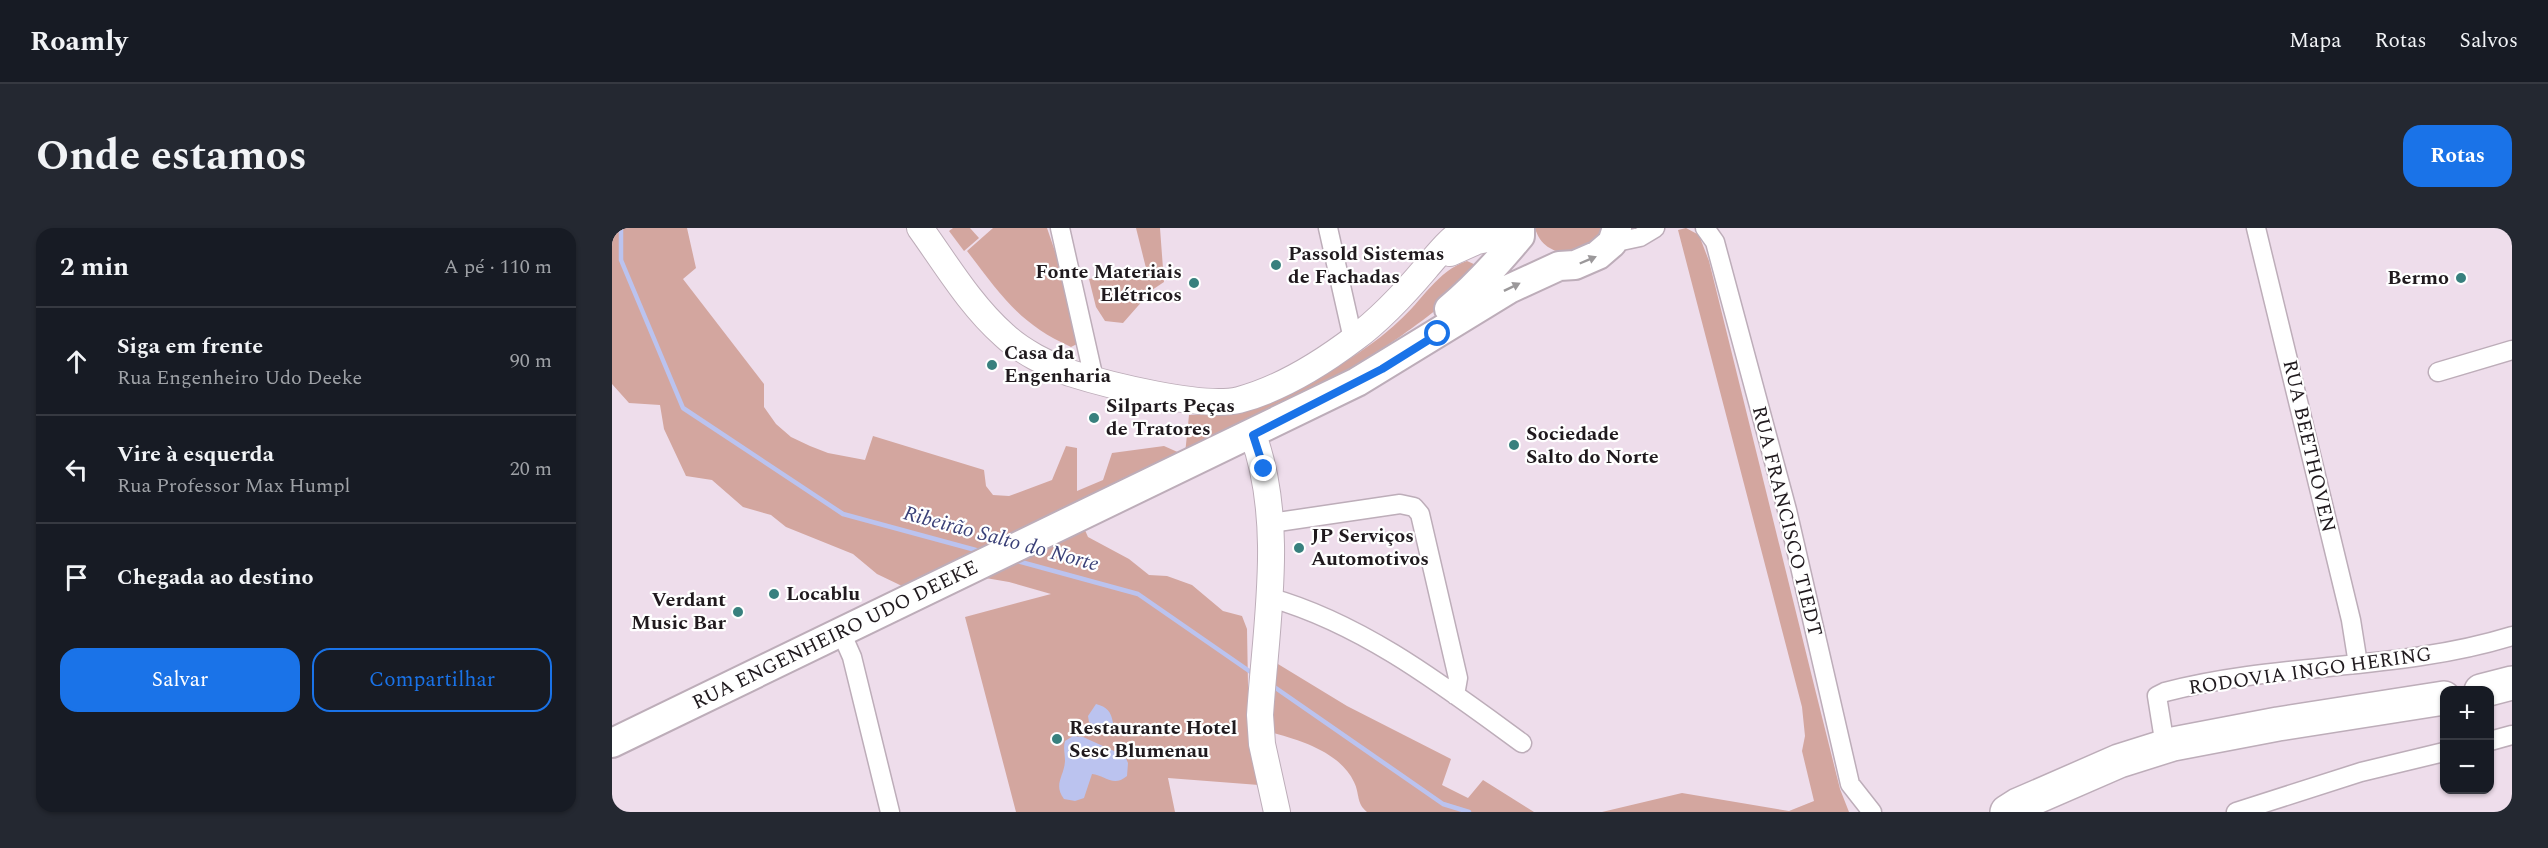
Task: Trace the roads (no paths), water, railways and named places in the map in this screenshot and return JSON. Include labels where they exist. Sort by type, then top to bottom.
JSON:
[{"type":"highway","points":[[2494,687],[2512,683]]},
{"type":"highway","points":[[2007,812],[2018,805],[2119,761],[2165,747],[2278,724],[2440,699]]},
{"type":"main road","points":[[920,228],[973,302],[1006,337],[1041,359],[1069,372],[1094,379],[1196,402],[1213,403],[1238,400],[1263,391],[1307,369],[1353,339],[1385,314],[1443,246],[1468,228]]},
{"type":"main road","points":[[1427,267],[1460,247],[1520,232],[1538,256],[1558,267]]},
{"type":"main road","name":"RUA ENGENHEIRO UDO DEEKE","points":[[1317,401],[1439,317],[1472,290],[1520,232]]},
{"type":"main road","name":"RUA ENGENHEIRO UDO DEEKE","points":[[612,743],[1253,435],[1382,369],[1509,289],[1558,267],[1589,261],[1615,235]]},
{"type":"main road","points":[[1253,435],[1264,469],[1271,523],[1260,715],[1262,744],[1277,812]]},
{"type":"street","points":[[1060,228],[1094,379]]},
{"type":"street","points":[[1328,228],[1353,339]]},
{"type":"street","points":[[1615,235],[1640,237],[1655,228]]},
{"type":"street","name":"RUA FRANCISCO TIEDT","points":[[1705,228],[1715,242],[1787,510],[1850,784],[1872,812]]},
{"type":"street","name":"RUA BEETHOVEN","points":[[2256,228],[2351,620],[2358,664]]},
{"type":"street","points":[[2438,372],[2512,350]]},
{"type":"street","points":[[1271,523],[1401,504],[1414,507],[1420,514],[1458,678],[1455,694]]},
{"type":"street","points":[[1268,597],[1341,623],[1455,694],[1522,743]]},
{"type":"street","points":[[841,632],[852,657],[890,812]]},
{"type":"street","name":"RODOVIA INGO HERING","points":[[2165,747],[2157,696],[2165,692],[2269,675],[2425,657],[2512,636]]},
{"type":"street","points":[[2494,740],[2512,735]]},
{"type":"street","points":[[2236,812],[2361,772],[2440,753]]},
{"type":"water","points":[[1096,704],[1106,708],[1111,715],[1113,723],[1106,731],[1089,722],[1088,716]]},
{"type":"water","points":[[1073,736],[1083,737],[1125,756],[1128,763],[1127,776],[1113,781],[1092,774],[1084,798],[1075,801],[1064,799],[1059,785],[1065,761],[1064,744]]},
{"type":"waterway","name":"Ribeirão Salto do Norte","points":[[621,228],[621,260],[683,408],[843,514],[983,552]]},
{"type":"waterway","name":"Ribeirão Salto do Norte","points":[[1014,560],[1138,594],[1255,675]]},
{"type":"waterway","name":"Ribeirão Salto do Norte","points":[[1270,684],[1443,804],[1469,812]]},
{"type":"place","name":"Passold Sistemas de Fachadas","points":[[1276,265]]},
{"type":"place","name":"Bermo","points":[[2461,278]]},
{"type":"place","name":"Fonte Materiais Elétricos","points":[[1194,283]]},
{"type":"place","name":"Casa da Engenharia","points":[[992,365]]},
{"type":"place","name":"Silparts Peças de Tratores","points":[[1094,418]]},
{"type":"place","name":"Sociedade Salto do Norte","points":[[1514,445]]},
{"type":"place","name":"JP Serviços Automotivos","points":[[1299,548]]},
{"type":"place","name":"Locablu","points":[[774,594]]},
{"type":"place","name":"Verdant Music Bar","points":[[738,612]]},
{"type":"place","name":"Restaurante Hotel Sesc Blumenau","points":[[1057,739]]}]
